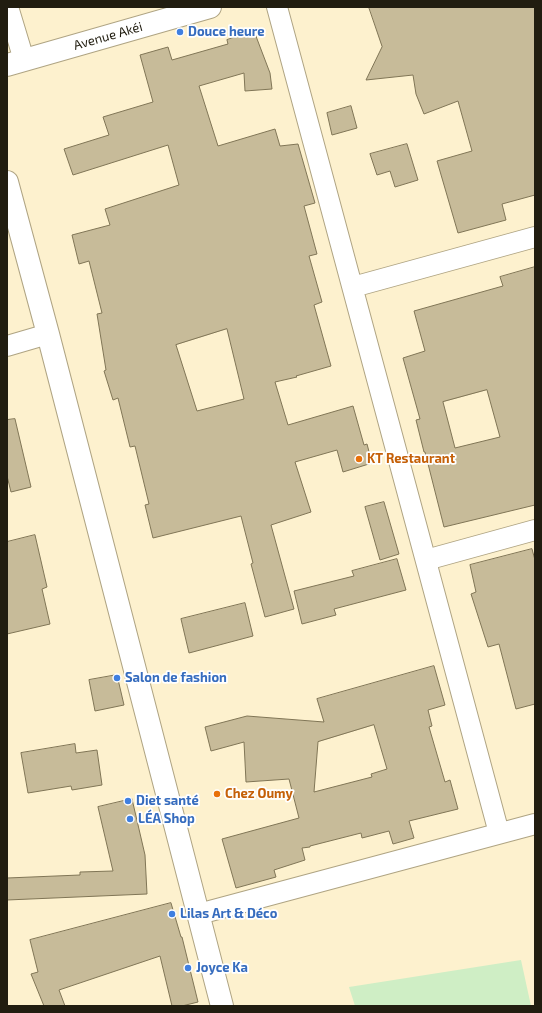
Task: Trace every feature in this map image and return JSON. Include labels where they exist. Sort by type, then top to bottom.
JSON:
[{"type":"street","points":[[8,7],[16,62]]},
{"type":"street","name":"Avenue Akéi","points":[[16,62],[210,7]]},
{"type":"street","points":[[277,7],[354,287],[499,833]]},
{"type":"street","points":[[7,182],[48,334],[222,1006]]},
{"type":"street","points":[[354,287],[535,237]]},
{"type":"street","points":[[7,346],[48,334]]},
{"type":"street","points":[[426,560],[535,530]]},
{"type":"street","points":[[199,914],[535,824]]},
{"type":"green space","points":[[521,960],[531,1006],[355,1006],[349,987]]},
{"type":"building","points":[[369,7],[535,7],[535,195],[502,204],[506,220],[458,233],[437,161],[472,151],[458,101],[424,114],[416,94],[413,75],[366,80],[382,47]]},
{"type":"building","points":[[254,31],[270,73],[272,89],[245,91],[244,73],[199,86],[218,146],[275,129],[280,146],[298,144],[315,203],[304,206],[317,254],[309,256],[322,302],[314,305],[331,366],[296,376],[297,377],[275,382],[288,425],[353,406],[364,445],[367,444],[372,463],[343,472],[337,450],[295,462],[311,512],[271,525],[294,609],[265,617],[251,564],[253,563],[241,516],[153,538],[145,505],[149,504],[135,446],[130,447],[118,398],[113,400],[104,371],[106,370],[97,314],[102,313],[89,261],[79,264],[72,235],[110,225],[105,209],[179,185],[168,145],[73,175],[64,149],[109,135],[103,117],[153,102],[140,55],[168,47],[172,60],[228,44],[227,40]],"holes":[[[227,329],[244,399],[197,411],[176,345]]]},
{"type":"building","points":[[351,106],[357,128],[332,135],[327,113]]},
{"type":"building","points":[[407,144],[418,180],[395,187],[390,171],[377,175],[370,154]]},
{"type":"building","points":[[535,267],[535,505],[444,527],[416,420],[420,419],[403,358],[425,351],[414,311],[503,286],[500,277]],"holes":[[[487,390],[500,437],[455,448],[443,402]]]},
{"type":"building","points":[[15,419],[31,487],[11,492],[7,476],[7,420]]},
{"type":"building","points":[[384,502],[399,554],[380,560],[365,507]]},
{"type":"building","points":[[35,535],[47,587],[42,589],[50,624],[7,634],[7,542]]},
{"type":"building","points":[[532,549],[535,560],[535,704],[516,709],[499,644],[488,647],[471,594],[476,592],[470,565]]},
{"type":"building","points":[[397,559],[406,590],[334,609],[336,615],[302,624],[294,591],[354,576],[352,571]]},
{"type":"building","points":[[245,603],[253,636],[189,653],[181,619]]},
{"type":"building","points":[[434,666],[445,705],[428,710],[432,726],[429,727],[445,782],[450,780],[458,809],[409,821],[414,838],[393,844],[389,831],[362,838],[361,833],[302,848],[305,860],[274,870],[276,877],[236,888],[222,839],[299,818],[289,779],[246,782],[244,742],[211,751],[205,727],[247,716],[324,722],[317,699]],"holes":[[[374,725],[387,769],[371,774],[372,777],[314,792],[318,742]]]},
{"type":"building","points":[[117,675],[124,705],[95,711],[89,680]]},
{"type":"building","points":[[75,744],[76,753],[97,750],[102,785],[72,790],[71,786],[28,793],[21,753]]},
{"type":"building","points":[[132,799],[145,855],[147,894],[7,900],[7,878],[80,875],[80,872],[113,871],[98,807]]},
{"type":"building","points":[[171,903],[182,937],[198,1002],[182,1006],[172,1006],[160,956],[59,990],[65,1006],[44,1006],[31,974],[38,972],[30,940]]},
{"type":"place","name":"Douce heure","points":[[180,32]]},
{"type":"place","name":"KT Restaurant","points":[[359,459]]},
{"type":"place","name":"Salon de fashion","points":[[117,678]]},
{"type":"place","name":"Chez Oumy","points":[[217,794]]},
{"type":"place","name":"Diet santé","points":[[128,801]]},
{"type":"place","name":"LÉA Shop","points":[[130,819]]},
{"type":"place","name":"Lilas Art & Déco","points":[[172,914]]},
{"type":"place","name":"Joyce Ka","points":[[188,968]]}]
